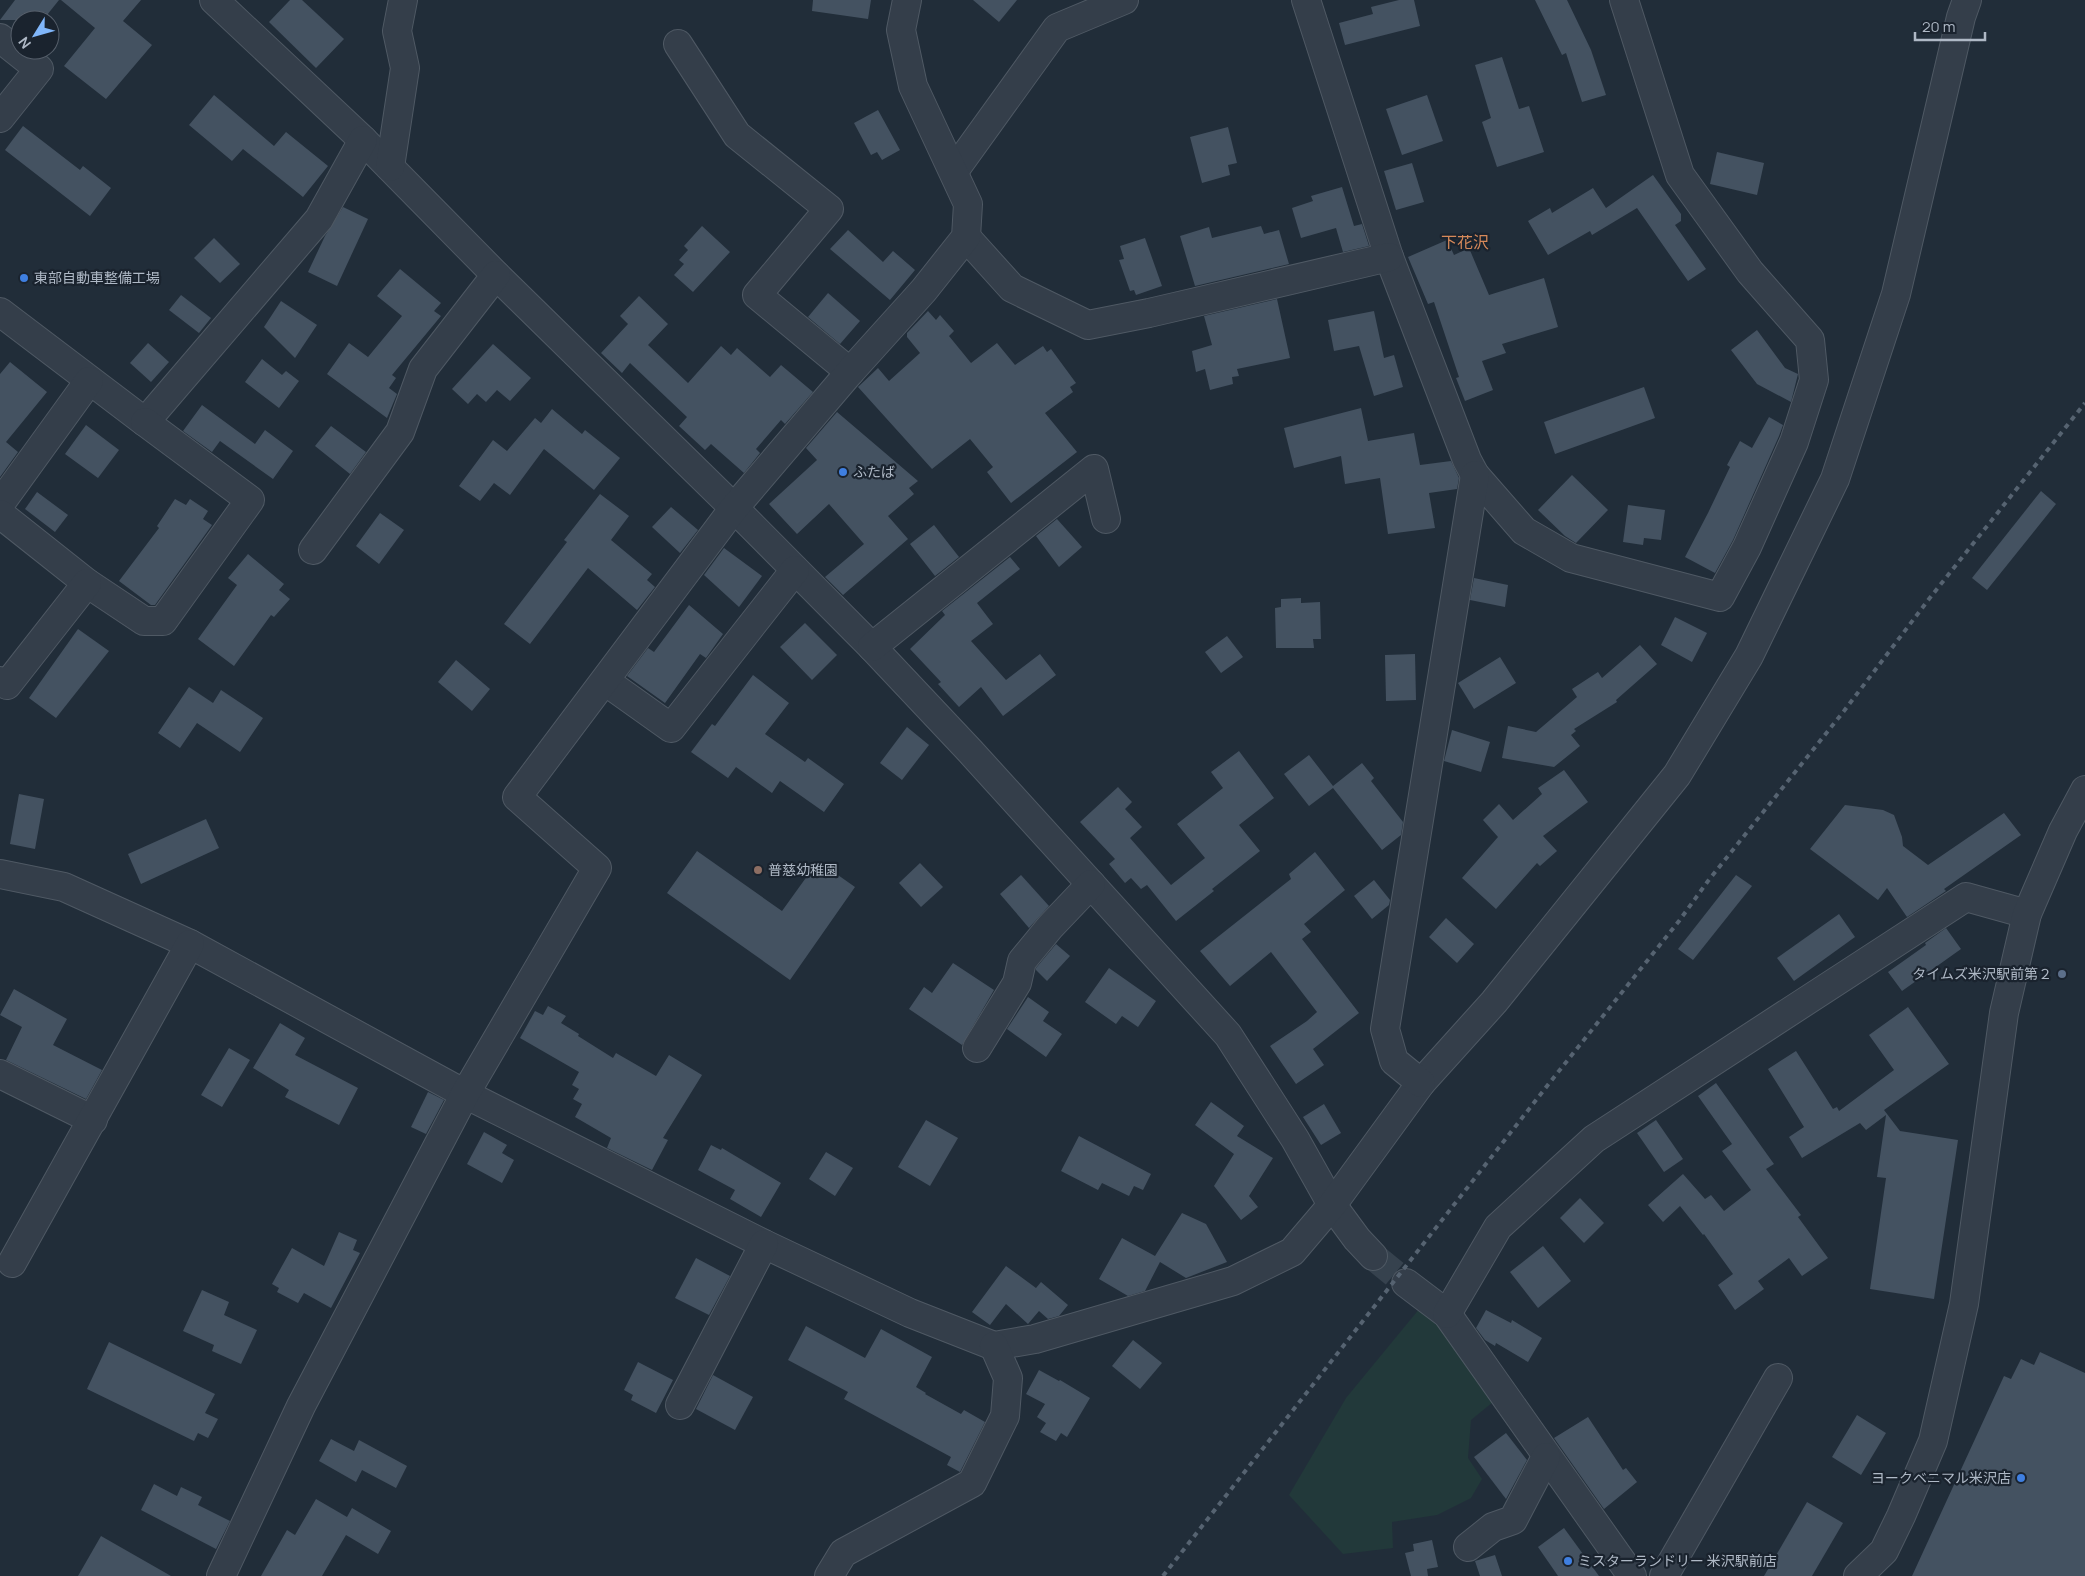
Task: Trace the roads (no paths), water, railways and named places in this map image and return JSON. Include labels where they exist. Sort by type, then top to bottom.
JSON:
[{"type":"street","points":[[214,0],[363,140],[496,275],[734,508],[872,647],[1091,884],[1228,1035],[1295,1139],[1332,1205],[1357,1239],[1373,1256]]},
{"type":"street","points":[[390,167],[405,68],[396,31],[403,0]]},
{"type":"street","points":[[221,1576],[301,1406],[465,1094],[597,868],[517,797],[734,508],[850,372],[924,290],[966,237],[968,204],[913,86],[901,30],[907,0]]},
{"type":"street","points":[[954,171],[1057,28],[1124,0]]},
{"type":"street","points":[[1306,0],[1389,257],[1467,460],[1475,475],[1524,531],[1571,558],[1720,597],[1747,547],[1794,442],[1814,380],[1810,340],[1750,272],[1680,176],[1624,0]]},
{"type":"street","points":[[0,874],[64,887],[190,944],[465,1094],[764,1244],[910,1313],[994,1346],[1036,1338],[1233,1281],[1292,1252],[1332,1205],[1421,1083],[1494,1002],[1677,775],[1748,656],[1835,479],[1896,294],[1961,17],[1967,0]]},
{"type":"street","points":[[0,38],[38,69],[0,118]]},
{"type":"street","points":[[678,44],[737,135],[829,209],[757,295],[850,372]]},
{"type":"street","points":[[144,422],[319,219],[363,140]]},
{"type":"street","points":[[966,237],[1012,288],[1088,325],[1389,257]]},
{"type":"street","points":[[313,550],[400,432],[423,369],[496,275]]},
{"type":"street","points":[[0,312],[250,500],[162,621],[144,621],[87,583],[0,514]]},
{"type":"street","points":[[0,504],[90,381]]},
{"type":"street","points":[[872,647],[1094,469],[1106,519]]},
{"type":"street","points":[[1421,1083],[1394,1061],[1385,1029],[1475,475]]},
{"type":"street","points":[[605,681],[671,728],[795,570]]},
{"type":"street","points":[[0,681],[7,685],[87,583]]},
{"type":"street","points":[[1858,1576],[1884,1551],[1933,1441],[1964,1304],[2004,1013],[2027,914],[2063,831],[2085,790]]},
{"type":"street","points":[[977,1048],[1017,983],[1022,961],[1050,927],[1091,884]]},
{"type":"street","points":[[1447,1314],[1498,1227],[1594,1139],[1966,897],[2027,914]]},
{"type":"street","points":[[12,1263],[190,944]]},
{"type":"street","points":[[0,1074],[92,1120]]},
{"type":"street","points":[[680,1405],[764,1244]]},
{"type":"street","points":[[1406,1283],[1447,1314],[1546,1457],[1632,1576]]},
{"type":"street","points":[[829,1576],[843,1553],[972,1483],[1005,1416],[1008,1378],[994,1346]]},
{"type":"street","points":[[1664,1576],[1778,1378]]},
{"type":"street","points":[[1468,1547],[1493,1528],[1513,1520],[1546,1457]]},
{"type":"tunnel","points":[[1373,1256],[1406,1283]]},
{"type":"railway","points":[[1163,1576],[1551,1081],[1679,921],[1708,881],[1844,711],[1929,599],[2085,403]]},
{"type":"place","name":"東部自動車整備工場","points":[[24,278]]},
{"type":"place","name":"ふたば","points":[[843,472]]},
{"type":"place","name":"普慈幼稚園","points":[[758,870]]},
{"type":"place","name":"タイムズ米沢駅前第２","points":[[2062,974]]},
{"type":"place","name":"ヨークベニマル米沢店","points":[[2021,1478]]},
{"type":"place","name":"ミスターランドリー 米沢駅前店","points":[[1568,1561]]},
{"type":"district","name":"下花沢","points":[[1465,242]]}]
